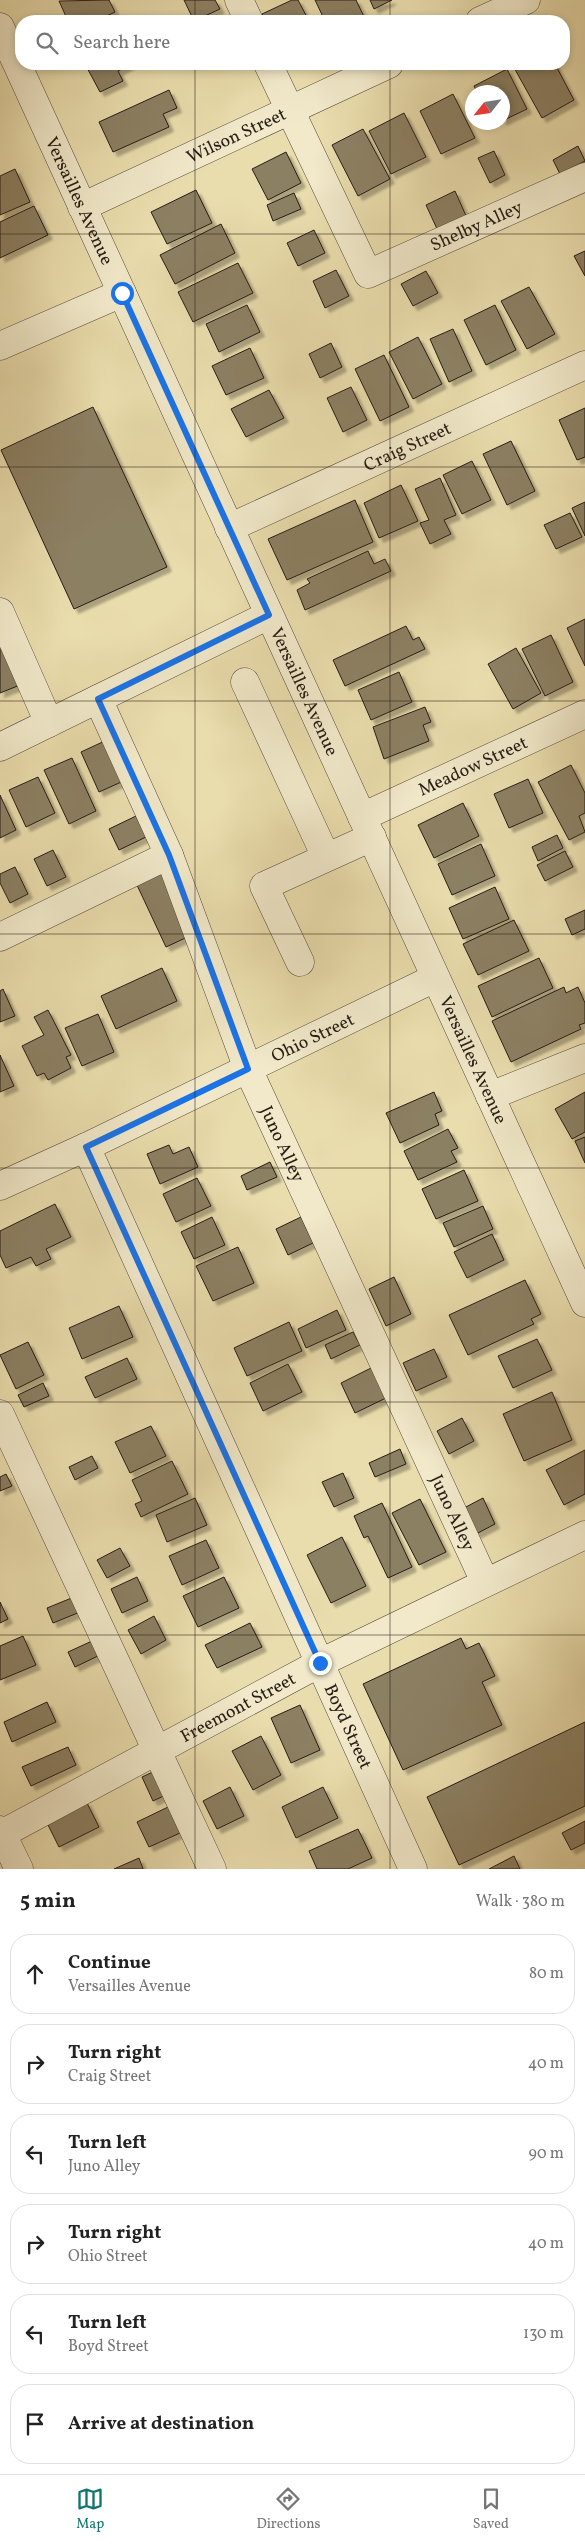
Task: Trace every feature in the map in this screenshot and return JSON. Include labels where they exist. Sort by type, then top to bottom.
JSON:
[{"type":"street","points":[[239,0],[246,15]]},
{"type":"street","points":[[493,15],[526,0]]},
{"type":"street","name":"Versailles Avenue","points":[[0,26],[15,59]]},
{"type":"street","name":"Versailles Avenue","points":[[20,70],[585,1303]]},
{"type":"street","points":[[271,70],[289,110]]},
{"type":"street","name":"Wilson Street","points":[[82,207],[376,70]]},
{"type":"street","name":"Shelby Alley","points":[[289,110],[368,274],[585,177]]},
{"type":"street","points":[[0,346],[122,293]]},
{"type":"street","name":"Craig Street","points":[[229,528],[585,365]]},
{"type":"street","points":[[0,612],[49,723]]},
{"type":"street","points":[[0,747],[269,615]]},
{"type":"street","points":[[245,682],[326,858]]},
{"type":"street","name":"Juno Alley","points":[[98,699],[169,855],[248,1069],[484,1582]]},
{"type":"street","name":"Meadow Street","points":[[300,962],[264,886],[326,858],[367,827],[585,714]]},
{"type":"street","points":[[0,937],[169,855]]},
{"type":"street","name":"Ohio Street","points":[[0,1186],[86,1147],[435,978]]},
{"type":"street","points":[[490,1096],[585,1058]]},
{"type":"street","name":"Boyd Street","points":[[86,1147],[413,1869]]},
{"type":"street","points":[[0,1414],[212,1869]]},
{"type":"street","name":"Freemont Street","points":[[1,1833],[320,1663],[484,1582],[585,1535]]},
{"type":"street","points":[[1,1833],[19,1869]]},
{"type":"building","points":[[109,0],[115,12],[109,15],[65,15],[59,1]]},
{"type":"building","points":[[184,0],[215,0],[220,9],[207,15],[191,15]]},
{"type":"building","points":[[292,0],[298,0],[306,15],[263,15]]},
{"type":"building","points":[[315,0],[356,0],[363,15],[322,15]]},
{"type":"building","points":[[370,0],[392,0],[374,9]]},
{"type":"building","points":[[88,70],[120,70],[118,71],[123,81],[100,92]]},
{"type":"building","points":[[508,70],[527,109],[510,117],[510,85],[476,85]]},
{"type":"building","points":[[515,70],[558,70],[574,100],[542,118]]},
{"type":"building","points":[[169,90],[177,108],[163,114],[169,127],[113,152],[99,122]]},
{"type":"building","points":[[453,94],[465,118],[465,130],[471,130],[475,138],[441,154],[420,111]]},
{"type":"building","points":[[404,113],[426,157],[391,174],[369,131]]},
{"type":"building","points":[[363,129],[390,179],[358,196],[332,145]]},
{"type":"building","points":[[578,146],[585,161],[560,174],[553,160]]},
{"type":"building","points":[[494,151],[505,175],[490,183],[478,158]]},
{"type":"building","points":[[286,152],[301,183],[268,200],[252,169]]},
{"type":"building","points":[[15,169],[30,202],[0,215],[0,176]]},
{"type":"building","points":[[196,190],[212,223],[167,244],[151,212]]},
{"type":"building","points":[[455,191],[467,218],[438,231],[426,205]]},
{"type":"building","points":[[294,193],[301,209],[273,221],[267,205]]},
{"type":"building","points":[[34,206],[48,235],[0,258],[0,222]]},
{"type":"building","points":[[221,224],[235,253],[175,284],[160,255]]},
{"type":"building","points":[[314,230],[325,253],[298,266],[287,243]]},
{"type":"building","points":[[585,251],[585,276],[574,256]]},
{"type":"building","points":[[238,263],[253,293],[193,322],[178,292]]},
{"type":"building","points":[[336,270],[349,296],[325,308],[313,281]]},
{"type":"building","points":[[426,271],[438,293],[413,306],[401,284]]},
{"type":"building","points":[[529,287],[555,334],[527,349],[501,301]]},
{"type":"building","points":[[247,305],[260,332],[219,352],[206,324]]},
{"type":"building","points":[[495,305],[516,350],[486,365],[464,320]]},
{"type":"building","points":[[453,329],[472,371],[449,382],[430,339]]},
{"type":"building","points":[[418,337],[442,384],[413,399],[389,352]]},
{"type":"building","points":[[331,343],[342,367],[320,378],[309,354]]},
{"type":"building","points":[[250,348],[264,378],[226,395],[212,366]]},
{"type":"building","points":[[384,355],[409,407],[380,421],[355,369]]},
{"type":"building","points":[[351,387],[367,420],[343,432],[327,398]]},
{"type":"building","points":[[269,390],[284,418],[246,437],[231,409]]},
{"type":"building","points":[[93,407],[167,567],[74,609],[1,450]]},
{"type":"building","points":[[585,408],[585,457],[577,460],[559,420]]},
{"type":"building","points":[[511,441],[535,491],[507,505],[483,454]]},
{"type":"building","points":[[472,461],[491,500],[462,514],[443,475]]},
{"type":"building","points":[[440,478],[456,515],[444,520],[451,534],[430,544],[420,523],[429,520],[415,489]]},
{"type":"building","points":[[401,485],[418,521],[379,538],[364,503]]},
{"type":"building","points":[[355,500],[373,542],[287,580],[268,539]]},
{"type":"building","points":[[585,502],[585,536],[572,508]]},
{"type":"building","points":[[570,513],[582,537],[556,549],[544,525]]},
{"type":"building","points":[[368,551],[374,564],[385,559],[391,571],[305,610],[297,590],[310,583],[307,579]]},
{"type":"building","points":[[585,619],[585,666],[567,628]]},
{"type":"building","points":[[406,626],[413,640],[419,637],[425,649],[345,686],[333,660]]},
{"type":"building","points":[[551,635],[573,682],[545,696],[522,649]]},
{"type":"building","points":[[0,637],[20,685],[0,693]]},
{"type":"building","points":[[516,648],[541,693],[513,709],[488,664]]},
{"type":"building","points":[[399,672],[412,702],[371,720],[358,690]]},
{"type":"building","points":[[425,707],[431,722],[423,725],[429,741],[384,759],[373,727]]},
{"type":"building","points":[[109,739],[128,779],[99,792],[81,752]]},
{"type":"building","points":[[72,758],[96,811],[69,824],[44,770]]},
{"type":"building","points":[[571,765],[585,793],[585,813],[579,816],[585,832],[569,840],[538,782]]},
{"type":"building","points":[[38,777],[55,813],[26,827],[9,790]]},
{"type":"building","points":[[528,779],[543,813],[509,828],[494,794]]},
{"type":"building","points":[[0,795],[16,830],[0,838]]},
{"type":"building","points":[[463,803],[479,836],[434,858],[418,825]]},
{"type":"building","points":[[136,816],[146,837],[119,850],[109,829]]},
{"type":"building","points":[[557,835],[563,848],[538,861],[532,847]]},
{"type":"building","points":[[481,844],[495,876],[452,895],[438,864]]},
{"type":"building","points":[[53,850],[66,877],[47,886],[34,859]]},
{"type":"building","points":[[565,851],[573,867],[545,881],[537,865]]},
{"type":"building","points":[[15,867],[28,894],[10,903],[0,883],[0,874]]},
{"type":"building","points":[[166,869],[196,933],[166,947],[136,883]]},
{"type":"building","points":[[495,887],[509,919],[463,939],[449,908]]},
{"type":"building","points":[[585,910],[585,929],[572,935],[565,919]]},
{"type":"building","points":[[514,920],[529,951],[478,975],[463,944]]},
{"type":"building","points":[[539,958],[553,988],[492,1017],[478,986]]},
{"type":"building","points":[[162,968],[177,1001],[116,1029],[101,996]]},
{"type":"building","points":[[564,987],[566,993],[578,987],[585,1003],[585,1023],[579,1025],[581,1029],[511,1062],[492,1021]]},
{"type":"building","points":[[3,989],[15,1016],[0,1022],[0,991]]},
{"type":"building","points":[[48,1010],[71,1055],[66,1057],[71,1068],[48,1080],[44,1073],[37,1076],[22,1046],[44,1035],[34,1017]]},
{"type":"building","points":[[98,1014],[114,1052],[82,1066],[65,1028]]},
{"type":"building","points":[[0,1055],[14,1086],[0,1092]]},
{"type":"building","points":[[434,1092],[442,1111],[435,1114],[439,1125],[400,1143],[386,1113]]},
{"type":"building","points":[[585,1092],[585,1132],[572,1139],[555,1109]]},
{"type":"building","points":[[448,1129],[458,1148],[451,1151],[457,1162],[418,1180],[404,1151]]},
{"type":"building","points":[[585,1137],[585,1163],[575,1141]]},
{"type":"building","points":[[169,1145],[173,1154],[189,1147],[198,1167],[160,1184],[147,1154]]},
{"type":"building","points":[[270,1162],[277,1177],[247,1190],[241,1176]]},
{"type":"building","points":[[464,1170],[478,1201],[436,1219],[422,1189]]},
{"type":"building","points":[[197,1178],[211,1206],[176,1222],[163,1194]]},
{"type":"building","points":[[55,1204],[71,1237],[46,1249],[51,1259],[36,1266],[31,1257],[6,1268],[0,1255],[0,1231]]},
{"type":"building","points":[[483,1206],[493,1229],[454,1247],[443,1223]]},
{"type":"building","points":[[212,1217],[225,1245],[194,1259],[181,1232]]},
{"type":"building","points":[[301,1217],[313,1243],[288,1255],[276,1229]]},
{"type":"building","points":[[492,1234],[504,1260],[467,1278],[454,1252]]},
{"type":"building","points":[[238,1247],[254,1283],[213,1301],[196,1266]]},
{"type":"building","points":[[394,1277],[411,1314],[386,1326],[369,1289]]},
{"type":"building","points":[[525,1280],[541,1314],[531,1319],[534,1324],[468,1355],[449,1315]]},
{"type":"building","points":[[119,1306],[133,1337],[82,1359],[69,1328]]},
{"type":"building","points":[[337,1310],[346,1330],[306,1348],[298,1329]]},
{"type":"building","points":[[289,1322],[302,1351],[247,1376],[234,1348]]},
{"type":"building","points":[[353,1332],[360,1345],[331,1359],[325,1345]]},
{"type":"building","points":[[537,1339],[552,1370],[513,1388],[498,1356]]},
{"type":"building","points":[[28,1342],[44,1375],[16,1389],[0,1355]]},
{"type":"building","points":[[434,1349],[447,1377],[416,1391],[403,1363]]},
{"type":"building","points":[[127,1358],[137,1379],[95,1398],[85,1377]]},
{"type":"building","points":[[288,1364],[302,1392],[263,1411],[250,1383]]},
{"type":"building","points":[[373,1367],[388,1397],[355,1413],[341,1383]]},
{"type":"building","points":[[43,1383],[49,1396],[24,1407],[18,1395]]},
{"type":"building","points":[[552,1392],[572,1440],[524,1461],[503,1414]]},
{"type":"building","points":[[462,1418],[474,1441],[449,1454],[437,1431]]},
{"type":"building","points":[[151,1426],[166,1456],[130,1473],[115,1442]]},
{"type":"building","points":[[400,1449],[406,1464],[375,1477],[369,1463]]},
{"type":"building","points":[[585,1450],[585,1494],[564,1505],[546,1470]]},
{"type":"building","points":[[92,1456],[98,1468],[75,1480],[69,1467]]},
{"type":"building","points":[[172,1461],[188,1494],[141,1517],[135,1504],[142,1501],[132,1480]]},
{"type":"building","points":[[343,1473],[354,1498],[334,1507],[322,1482]]},
{"type":"building","points":[[6,1474],[12,1486],[0,1491],[0,1477]]},
{"type":"building","points":[[195,1498],[207,1525],[167,1542],[156,1515]]},
{"type":"building","points":[[483,1498],[495,1524],[476,1534],[464,1508]]},
{"type":"building","points":[[420,1499],[446,1552],[419,1565],[392,1513]]},
{"type":"building","points":[[382,1503],[412,1567],[388,1578],[368,1536],[364,1538],[354,1516]]},
{"type":"building","points":[[342,1537],[366,1586],[331,1603],[307,1555]]},
{"type":"building","points":[[206,1540],[219,1568],[182,1585],[169,1556]]},
{"type":"building","points":[[120,1548],[130,1566],[107,1578],[97,1560]]},
{"type":"building","points":[[137,1577],[148,1601],[122,1613],[111,1589]]},
{"type":"building","points":[[224,1577],[239,1608],[198,1627],[183,1596]]},
{"type":"building","points":[[74,1597],[80,1612],[53,1623],[47,1608]]},
{"type":"building","points":[[0,1602],[8,1619],[0,1623]]},
{"type":"building","points":[[154,1616],[166,1640],[141,1654],[128,1630]]},
{"type":"building","points":[[250,1623],[262,1647],[217,1668],[205,1645]]},
{"type":"building","points":[[23,1636],[36,1665],[0,1680],[0,1646]]},
{"type":"building","points":[[461,1638],[466,1649],[479,1643],[495,1676],[482,1682],[502,1725],[403,1770],[363,1684]]},
{"type":"building","points":[[92,1641],[100,1655],[75,1667],[68,1652]]},
{"type":"building","points":[[47,1702],[56,1722],[12,1742],[4,1722]]},
{"type":"building","points":[[300,1705],[320,1750],[291,1763],[271,1718]]},
{"type":"building","points":[[585,1722],[585,1806],[459,1865],[427,1797]]},
{"type":"building","points":[[261,1736],[281,1775],[253,1790],[232,1751]]},
{"type":"building","points":[[68,1747],[76,1765],[31,1786],[22,1767]]},
{"type":"building","points":[[159,1769],[170,1793],[153,1801],[142,1777]]},
{"type":"building","points":[[230,1787],[244,1816],[217,1829],[203,1801]]},
{"type":"building","points":[[323,1787],[338,1818],[296,1838],[282,1807]]},
{"type":"building","points":[[86,1801],[99,1827],[59,1847],[46,1821]]},
{"type":"building","points":[[168,1807],[180,1833],[149,1847],[137,1822]]},
{"type":"building","points":[[585,1821],[585,1843],[571,1850],[562,1833]]},
{"type":"building","points":[[358,1829],[372,1858],[348,1869],[317,1869],[309,1851]]},
{"type":"building","points":[[514,1856],[520,1869],[489,1869]]},
{"type":"building","points":[[139,1858],[143,1869],[114,1869]]},
{"type":"route","points":[[122,293],[269,615],[98,699],[169,855],[248,1069],[86,1147],[320,1663]]}]
